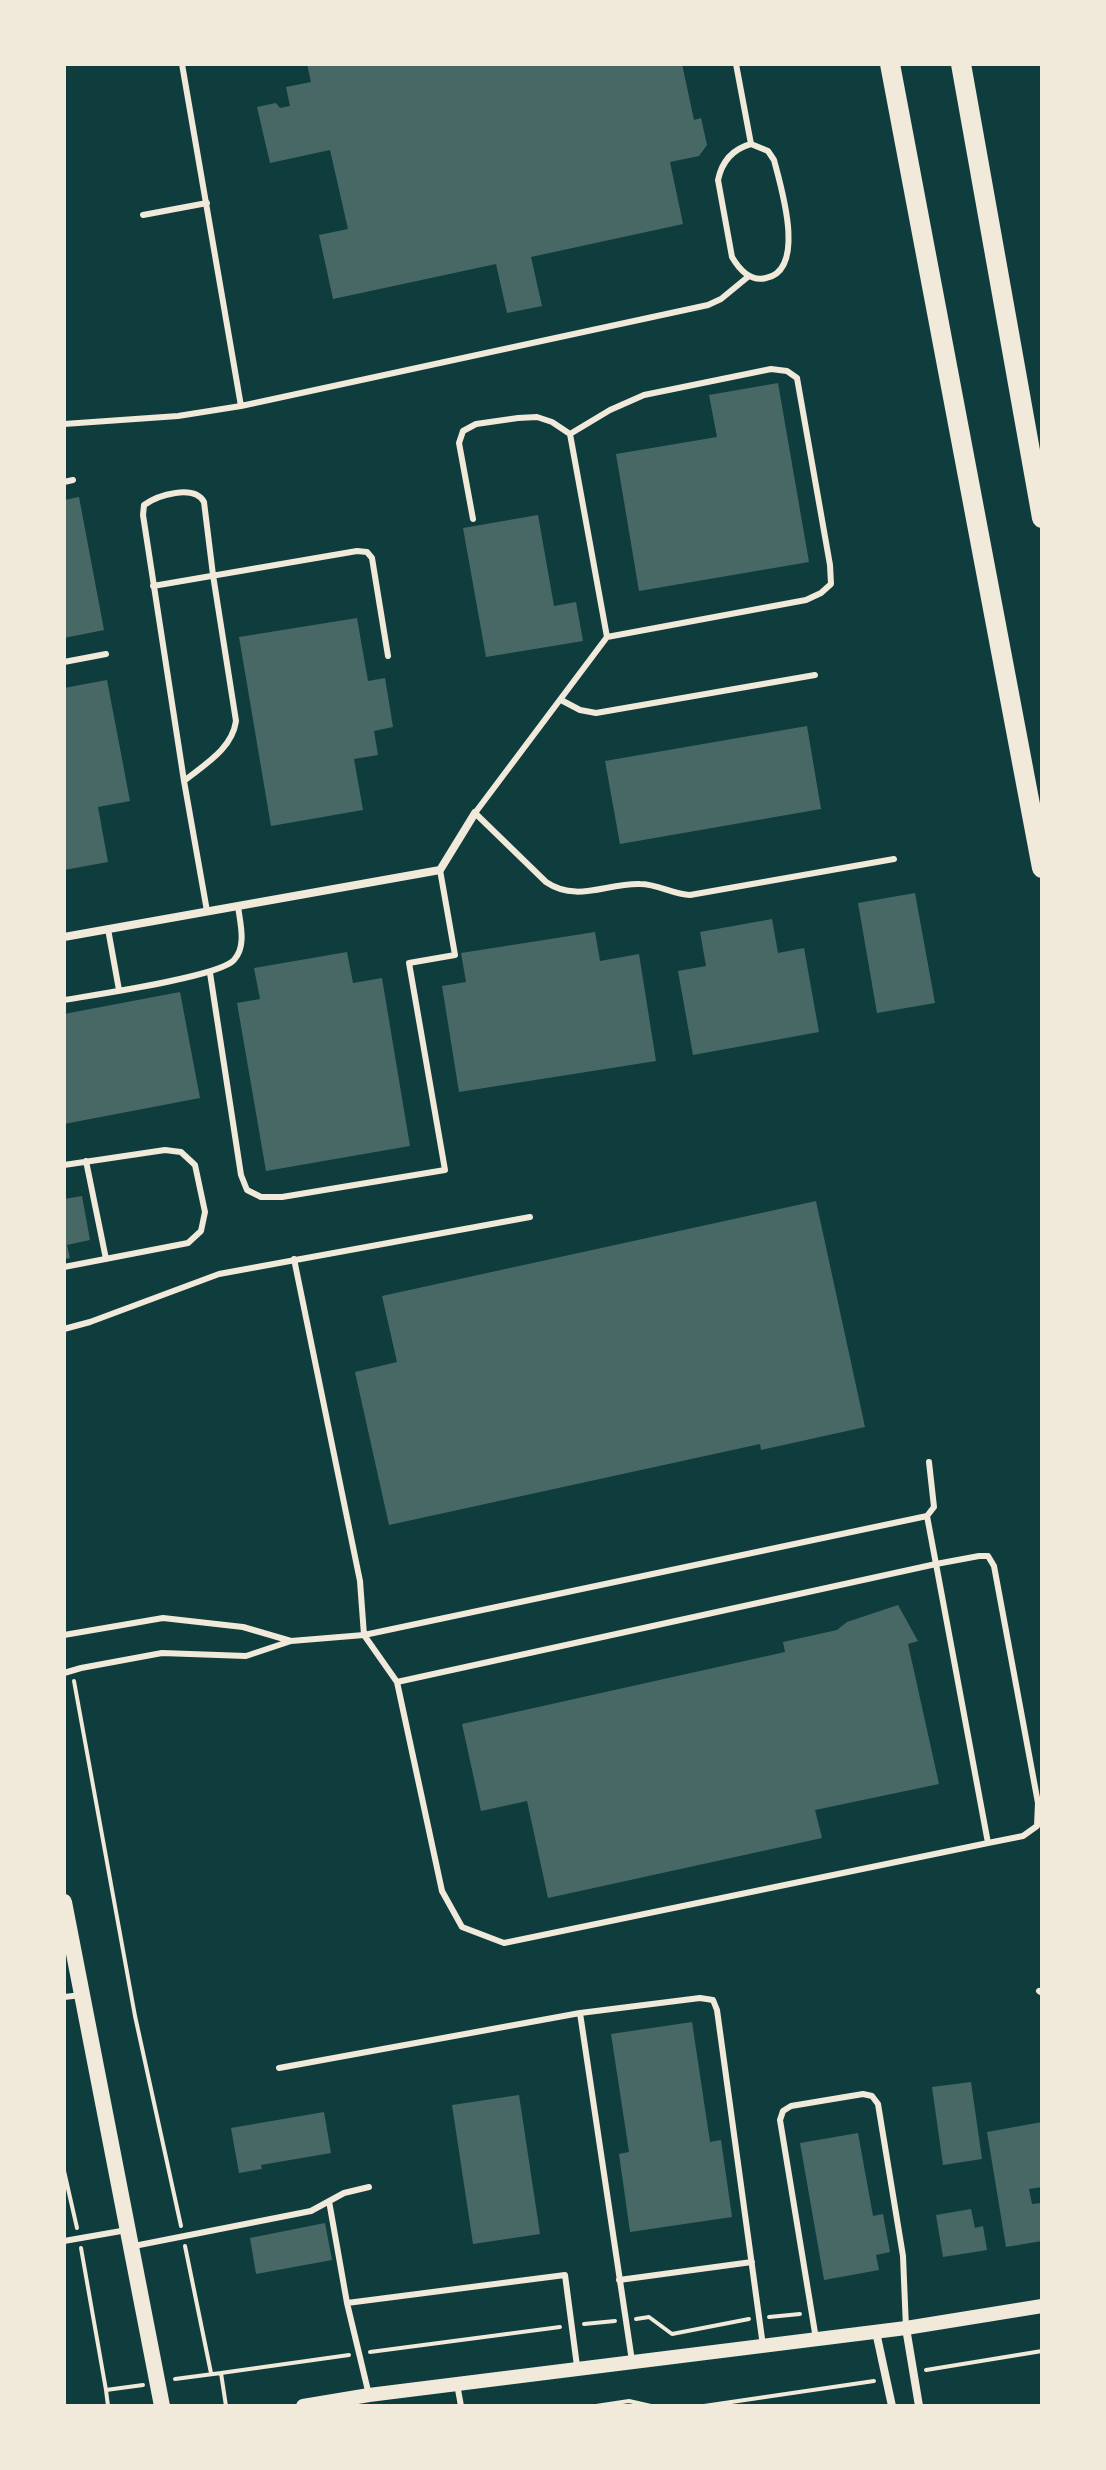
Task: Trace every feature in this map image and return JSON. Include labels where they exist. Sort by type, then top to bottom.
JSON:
[{"type":"highway","points":[[890,64],[1042,868]]},
{"type":"highway","points":[[961,64],[1042,518]]},
{"type":"main road","points":[[64,1902],[162,2406]]},
{"type":"street","points":[[64,937],[440,870],[475,813]]},
{"type":"street","points":[[303,2406],[369,2395],[906,2328],[1042,2306]]},
{"type":"street","points":[[906,2328],[919,2406]]},
{"type":"street","points":[[876,2332],[892,2406]]},
{"type":"lane","points":[[182,64],[241,406]]},
{"type":"lane","points":[[736,64],[751,144]]},
{"type":"lane","points":[[751,144],[768,151],[774,160],[789,255],[776,274],[763,279],[749,276],[738,268],[728,247],[718,180],[721,167],[731,155],[751,144]]},
{"type":"lane","points":[[143,215],[207,203]]},
{"type":"lane","points":[[64,424],[178,416],[241,406],[708,305],[721,299],[749,276]]},
{"type":"lane","points":[[570,434],[610,410],[644,395],[771,369],[787,371],[797,378],[831,584],[806,600],[607,637],[475,813],[546,882],[570,892],[638,883],[690,895],[894,859]]},
{"type":"lane","points":[[473,519],[459,443],[463,431],[476,424],[537,417],[552,422],[570,434],[607,637]]},
{"type":"lane","points":[[64,482],[73,480]]},
{"type":"lane","points":[[184,781],[229,744],[236,721],[204,502],[200,495],[192,491],[153,499],[144,505],[143,515],[184,781],[207,911]]},
{"type":"lane","points":[[153,586],[357,551],[367,552],[372,558],[388,656]]},
{"type":"lane","points":[[64,662],[106,654]]},
{"type":"lane","points":[[561,700],[580,710],[596,713],[815,675]]},
{"type":"lane","points":[[210,973],[241,1175],[247,1190],[261,1197],[282,1197],[445,1170],[409,963],[455,955],[440,870]]},
{"type":"lane","points":[[64,1000],[210,973],[234,961],[242,944],[238,906]]},
{"type":"lane","points":[[108,929],[119,990]]},
{"type":"lane","points":[[64,1165],[165,1150],[181,1152],[195,1165],[205,1212],[201,1231],[188,1243],[64,1267]]},
{"type":"lane","points":[[86,1161],[106,1259]]},
{"type":"lane","points":[[64,1329],[219,1274],[530,1217]]},
{"type":"lane","points":[[294,1259],[360,1581],[364,1635],[397,1682],[442,1891],[462,1927],[504,1943],[1023,1836],[1037,1826],[1038,1803],[1033,1773],[994,1566],[988,1556],[936,1564],[397,1682]]},
{"type":"lane","points":[[68,1672],[162,1653],[246,1656],[291,1641],[364,1635],[927,1516],[934,1507],[929,1462]]},
{"type":"lane","points":[[927,1516],[988,1843]]},
{"type":"lane","points":[[64,1635],[163,1618],[243,1627],[291,1641]]},
{"type":"lane","points":[[64,1997],[82,1995]]},
{"type":"lane","points":[[279,2068],[580,2013],[700,1998],[713,2000],[717,2010],[763,2346]]},
{"type":"lane","points":[[580,2013],[632,2363]]},
{"type":"lane","points":[[816,2339],[780,2120],[783,2111],[791,2106],[863,2094],[872,2096],[878,2104],[903,2256],[906,2328]]},
{"type":"lane","points":[[64,2241],[79,2238],[183,2237],[311,2211],[344,2193],[369,2187]]},
{"type":"lane","points":[[329,2201],[347,2303],[369,2395]]},
{"type":"lane","points":[[619,2280],[752,2262]]},
{"type":"lane","points":[[347,2303],[565,2275],[578,2370]]},
{"type":"lane","points":[[457,2384],[461,2406]]},
{"type":"path","points":[[68,1672],[135,2016],[211,2373]]},
{"type":"path","points":[[64,2171],[106,2390]]},
{"type":"path","points":[[221,2373],[649,2317],[672,2334],[758,2318],[812,2313]]},
{"type":"path","points":[[596,2406],[629,2401],[651,2406]]},
{"type":"building","points":[[307,64],[682,64],[694,120],[701,118],[707,145],[699,156],[670,162],[683,224],[531,257],[542,306],[507,313],[496,264],[333,299],[319,235],[348,229],[330,150],[270,163],[257,107],[276,103],[280,108],[290,106],[286,87],[311,82]]},
{"type":"building","points":[[778,383],[809,562],[639,591],[616,454],[717,437],[709,395]]},
{"type":"building","points":[[79,497],[104,630],[64,638],[64,500]]},
{"type":"building","points":[[538,515],[554,606],[576,602],[583,641],[486,657],[463,528]]},
{"type":"building","points":[[357,618],[368,681],[385,678],[393,727],[374,731],[378,755],[354,759],[363,810],[271,826],[239,637]]},
{"type":"building","points":[[107,680],[130,801],[98,807],[108,862],[64,870],[64,688]]},
{"type":"building","points":[[807,726],[821,809],[620,844],[605,761]]},
{"type":"building","points":[[915,893],[935,1003],[877,1013],[858,903]]},
{"type":"building","points":[[772,919],[778,953],[804,948],[819,1032],[693,1055],[678,971],[706,966],[700,932]]},
{"type":"building","points":[[595,932],[600,961],[639,954],[656,1061],[459,1092],[442,986],[466,982],[461,953]]},
{"type":"building","points":[[347,952],[353,983],[382,978],[410,1146],[266,1171],[237,1003],[260,999],[254,968]]},
{"type":"building","points":[[180,992],[200,1098],[64,1124],[64,1014]]},
{"type":"building","points":[[82,1196],[90,1240],[67,1245],[70,1258],[64,1259],[64,1199]]},
{"type":"building","points":[[816,1201],[865,1427],[761,1450],[760,1444],[389,1525],[355,1372],[397,1362],[382,1296]]},
{"type":"building","points":[[898,1605],[918,1641],[908,1644],[939,1784],[815,1810],[822,1838],[548,1898],[527,1801],[481,1811],[462,1724],[785,1652],[783,1642],[837,1630],[847,1622]]},
{"type":"building","points":[[692,2022],[710,2142],[721,2140],[732,2217],[630,2232],[619,2154],[629,2152],[611,2034]]},
{"type":"building","points":[[971,2082],[982,2159],[943,2165],[932,2087]]},
{"type":"building","points":[[519,2095],[540,2234],[473,2244],[452,2105]]},
{"type":"building","points":[[324,2112],[331,2153],[261,2165],[262,2169],[239,2173],[231,2128]]},
{"type":"building","points":[[1042,2122],[1042,2187],[1029,2189],[1032,2204],[1042,2203],[1042,2241],[1006,2247],[987,2132]]},
{"type":"building","points":[[858,2133],[873,2216],[883,2214],[890,2252],[876,2255],[879,2270],[824,2280],[800,2143]]},
{"type":"building","points":[[971,2209],[975,2228],[983,2226],[987,2250],[943,2257],[936,2215]]},
{"type":"building","points":[[325,2223],[332,2260],[256,2274],[250,2238]]}]
